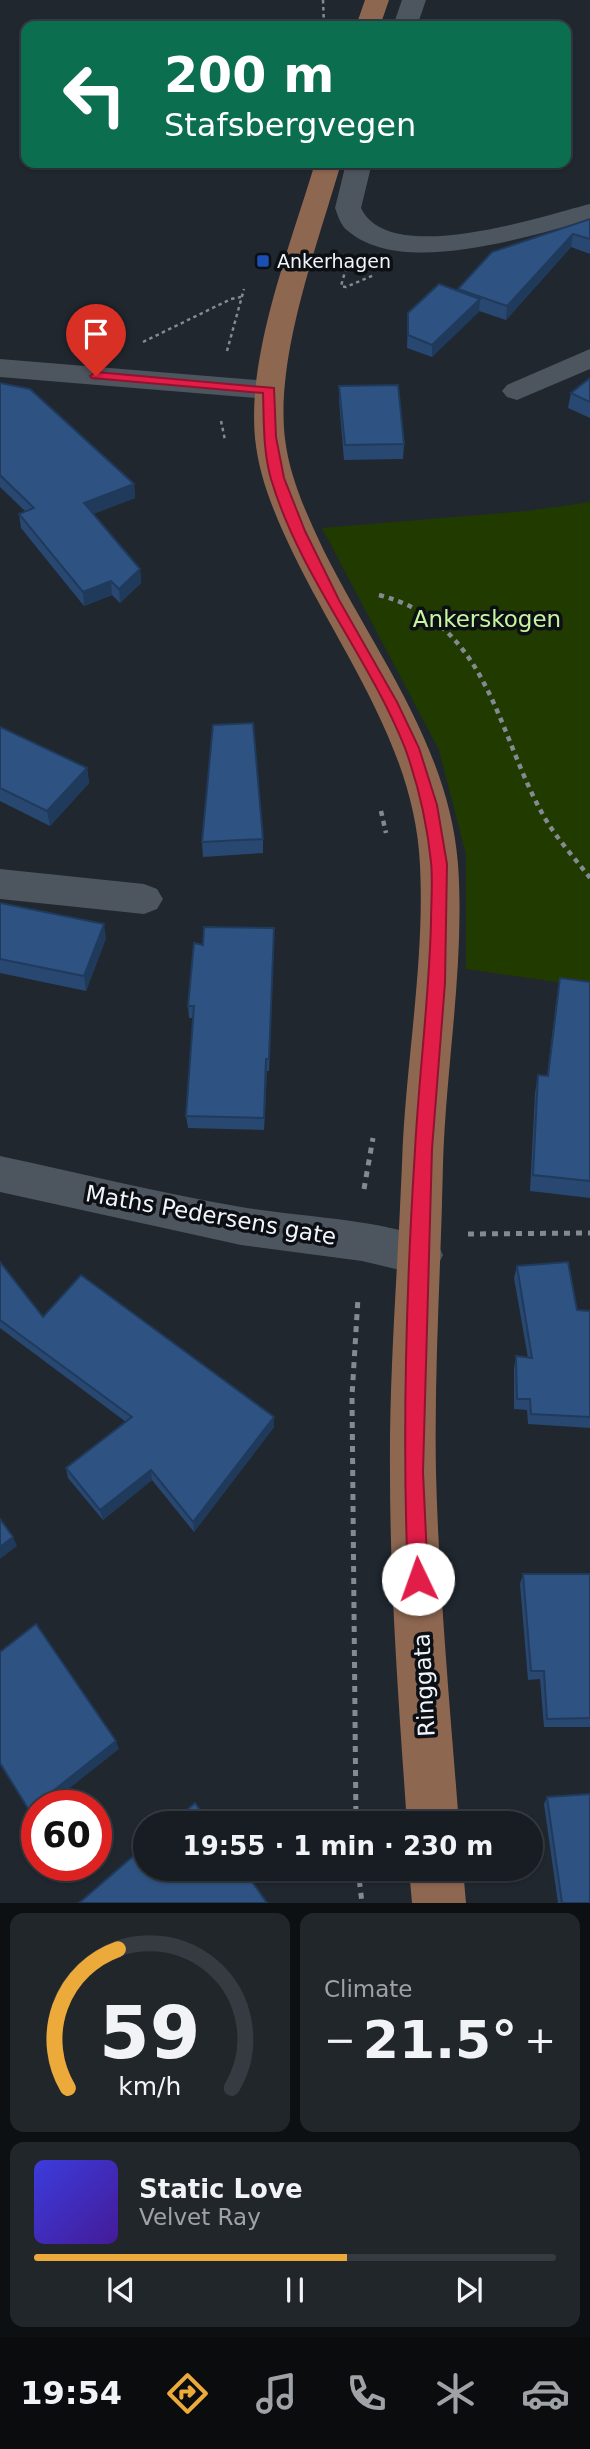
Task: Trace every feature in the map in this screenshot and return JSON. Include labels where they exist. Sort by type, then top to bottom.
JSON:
[{"type":"main road","points":[[370,21],[377,0]]},
{"type":"main road","name":"Ringgata","points":[[327,168],[297,267],[269,390],[270,437],[277,478],[299,531],[332,600],[390,702],[412,748],[432,817],[439,864],[438,970],[423,1149],[413,1472],[432,1811]]},
{"type":"main road","points":[[437,1881],[439,1903]]},
{"type":"street","points":[[407,21],[414,0]]},
{"type":"street","points":[[358,168],[348,208],[357,225],[380,238],[399,244],[426,245],[470,240],[590,212]]},
{"type":"street","points":[[517,391],[590,358]]},
{"type":"street","points":[[0,368],[269,390]]},
{"type":"street","points":[[0,884],[144,899]]},
{"type":"street","name":"Maths Pedersens gate","points":[[0,1174],[241,1226],[362,1242],[421,1255]]},
{"type":"path","points":[[323,0],[324,21]]},
{"type":"path","points":[[138,344],[241,297]]},
{"type":"path","points":[[371,594],[386,596],[420,611],[461,644],[479,668],[542,814],[590,878]]},
{"type":"path","points":[[380,807],[388,844]]},
{"type":"path","points":[[364,1189],[373,1137]]},
{"type":"path","points":[[467,1221],[466,1234],[590,1234]]},
{"type":"path","points":[[356,1811],[352,1396],[358,1298]]},
{"type":"path","points":[[359,1881],[362,1903]]},
{"type":"green space","name":"Ankerskogen","points":[[590,502],[590,987],[466,969],[466,855],[439,750],[322,528],[527,511]]},
{"type":"building","points":[[590,219],[590,239],[573,234],[507,306],[458,289],[492,252]]},
{"type":"building","points":[[439,284],[480,299],[432,345],[408,335],[408,313]]},
{"type":"building","points":[[590,378],[590,402],[571,393]]},
{"type":"building","points":[[0,383],[30,389],[134,484],[84,503],[140,569],[119,589],[111,581],[83,592],[19,514],[34,508],[0,475]]},
{"type":"building","points":[[398,385],[404,444],[345,445],[339,386]]},
{"type":"building","points":[[253,723],[263,839],[202,842],[213,725]]},
{"type":"building","points":[[0,727],[87,768],[47,811],[0,788]]},
{"type":"building","points":[[0,903],[104,924],[84,976],[0,959]]},
{"type":"building","points":[[204,927],[274,928],[264,1118],[186,1116],[194,1006],[188,1006],[194,943],[203,945]]},
{"type":"building","points":[[560,978],[590,982],[590,1181],[533,1175],[538,1075],[548,1076]]},
{"type":"building","points":[[0,1262],[43,1317],[81,1275],[274,1417],[193,1522],[151,1470],[100,1510],[66,1468],[132,1417],[0,1320]]},
{"type":"building","points":[[568,1262],[577,1310],[590,1311],[590,1417],[531,1414],[530,1399],[517,1399],[516,1356],[532,1358],[517,1266]]},
{"type":"building","points":[[0,1519],[13,1537],[0,1547]]},
{"type":"building","points":[[523,1574],[590,1574],[590,1718],[547,1719],[544,1671],[531,1671]]},
{"type":"building","points":[[36,1624],[116,1741],[54,1790],[21,1790],[21,1797],[0,1763],[0,1652]]},
{"type":"building","points":[[590,1794],[590,1903],[562,1903],[547,1797]]},
{"type":"building","points":[[195,1803],[201,1811],[186,1811]]},
{"type":"building","points":[[133,1856],[133,1881],[251,1881],[267,1903],[79,1903],[104,1881],[112,1881],[112,1874]]},
{"type":"place","name":"Ankerhagen","points":[[263,261]]},
{"type":"route","points":[[96,376],[269,390],[270,437],[277,478],[332,600],[390,702],[412,748],[430,805],[439,864],[437,983],[423,1149],[413,1472],[418,1579]]}]
